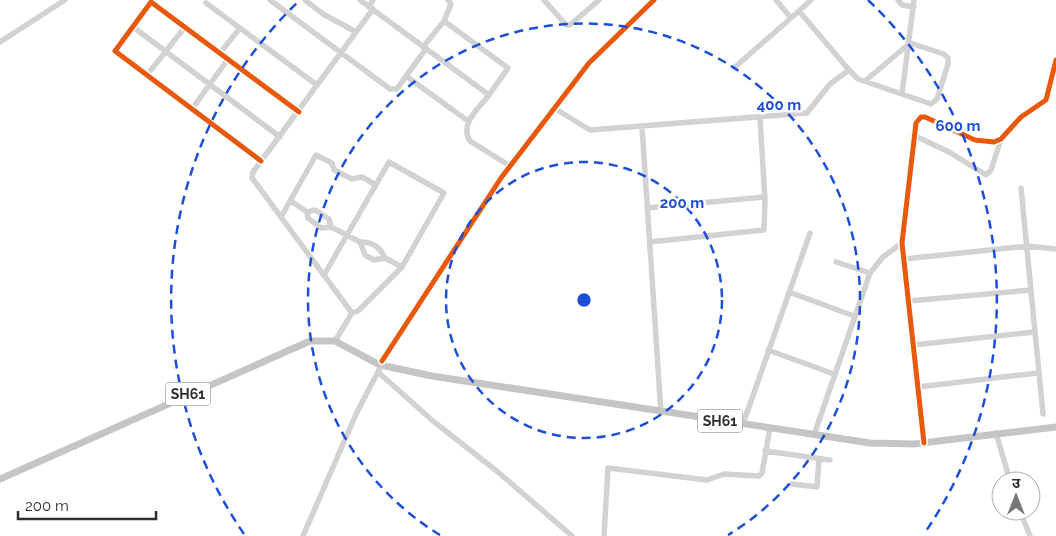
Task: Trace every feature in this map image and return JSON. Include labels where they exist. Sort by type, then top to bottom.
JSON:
[{"type":"main road","name":"SH61","points":[[0,480],[294,346],[310,341],[335,341],[380,366],[432,376],[662,413],[870,443],[924,442],[1056,427]]},
{"type":"street","points":[[0,42],[65,0]]},
{"type":"street","points":[[270,0],[390,89],[397,89],[444,21],[451,8],[448,0]]},
{"type":"street","points":[[305,0],[323,14],[356,32]]},
{"type":"street","points":[[360,0],[489,95]]},
{"type":"street","points":[[352,313],[252,178],[253,172],[356,32],[371,8],[373,0]]},
{"type":"street","points":[[544,0],[566,26],[598,0]]},
{"type":"street","points":[[303,536],[357,412],[380,366],[510,166],[589,63],[654,0]]},
{"type":"street","points":[[776,0],[791,18]]},
{"type":"street","points":[[735,67],[811,0]]},
{"type":"street","points":[[898,0],[902,4],[914,3],[902,94]]},
{"type":"street","points":[[262,162],[115,51],[151,2],[299,112]]},
{"type":"street","points":[[206,3],[317,85]]},
{"type":"street","points":[[799,11],[848,70],[858,79],[927,104],[934,103],[937,99],[949,60],[944,54],[910,43]]},
{"type":"street","points":[[444,21],[508,68],[468,121],[466,132],[470,141],[510,166]]},
{"type":"street","points":[[133,27],[280,137]]},
{"type":"street","points":[[147,75],[185,27]]},
{"type":"street","points":[[220,53],[240,28]]},
{"type":"street","points":[[865,81],[910,43]]},
{"type":"street","points":[[192,109],[228,59]]},
{"type":"street","points":[[914,135],[949,152],[986,175],[991,170],[1001,139],[1017,120],[1046,100],[1056,60]]},
{"type":"street","points":[[554,108],[590,130],[807,113],[830,84],[848,70]]},
{"type":"street","points":[[406,76],[468,121]]},
{"type":"street","points":[[924,442],[902,243],[916,122],[921,117],[925,117],[975,140],[994,142],[1001,139]]},
{"type":"street","points":[[650,242],[764,230],[765,197],[760,118]]},
{"type":"street","points":[[642,127],[662,413]]},
{"type":"street","points":[[280,217],[316,155],[332,163],[334,170],[352,180],[362,178],[376,185]]},
{"type":"street","points":[[324,275],[389,162],[444,193],[402,267],[358,311],[352,313],[335,341]]},
{"type":"street","points":[[1021,188],[1043,414]]},
{"type":"street","points":[[647,208],[765,197]]},
{"type":"street","points":[[291,201],[307,212],[308,218],[321,228],[331,227],[360,242],[369,242],[381,248],[386,258],[402,267]]},
{"type":"street","points":[[307,212],[315,210],[329,218],[331,227]]},
{"type":"street","points":[[743,424],[810,233]]},
{"type":"street","points":[[360,242],[365,255],[374,260],[386,258]]},
{"type":"street","points":[[814,435],[870,273],[883,257],[902,243]]},
{"type":"street","points":[[904,259],[1028,246],[1056,249]]},
{"type":"street","points":[[836,262],[870,273]]},
{"type":"street","points":[[909,301],[1031,290]]},
{"type":"street","points":[[789,292],[854,316]]},
{"type":"street","points":[[913,345],[1034,332]]},
{"type":"street","points":[[768,350],[834,374]]},
{"type":"street","points":[[380,366],[433,421],[498,472],[572,536]]},
{"type":"street","points":[[918,387],[1038,373]]},
{"type":"street","points":[[604,536],[608,468],[707,480],[724,474],[759,476],[762,473],[770,428]]},
{"type":"street","points":[[996,433],[1007,471]]},
{"type":"street","points":[[765,451],[830,460]]},
{"type":"street","points":[[792,484],[817,488],[819,459]]},
{"type":"street","points":[[1024,521],[1030,536]]},
{"type":"cycle path","points":[[382,361],[501,178],[589,63],[654,0]]},
{"type":"cycle path","points":[[261,161],[115,51],[151,2],[299,112]]},
{"type":"cycle path","points":[[924,443],[902,243],[916,123],[921,117],[925,117],[975,140],[994,142],[1001,139],[1021,117],[1046,100],[1056,60]]}]
